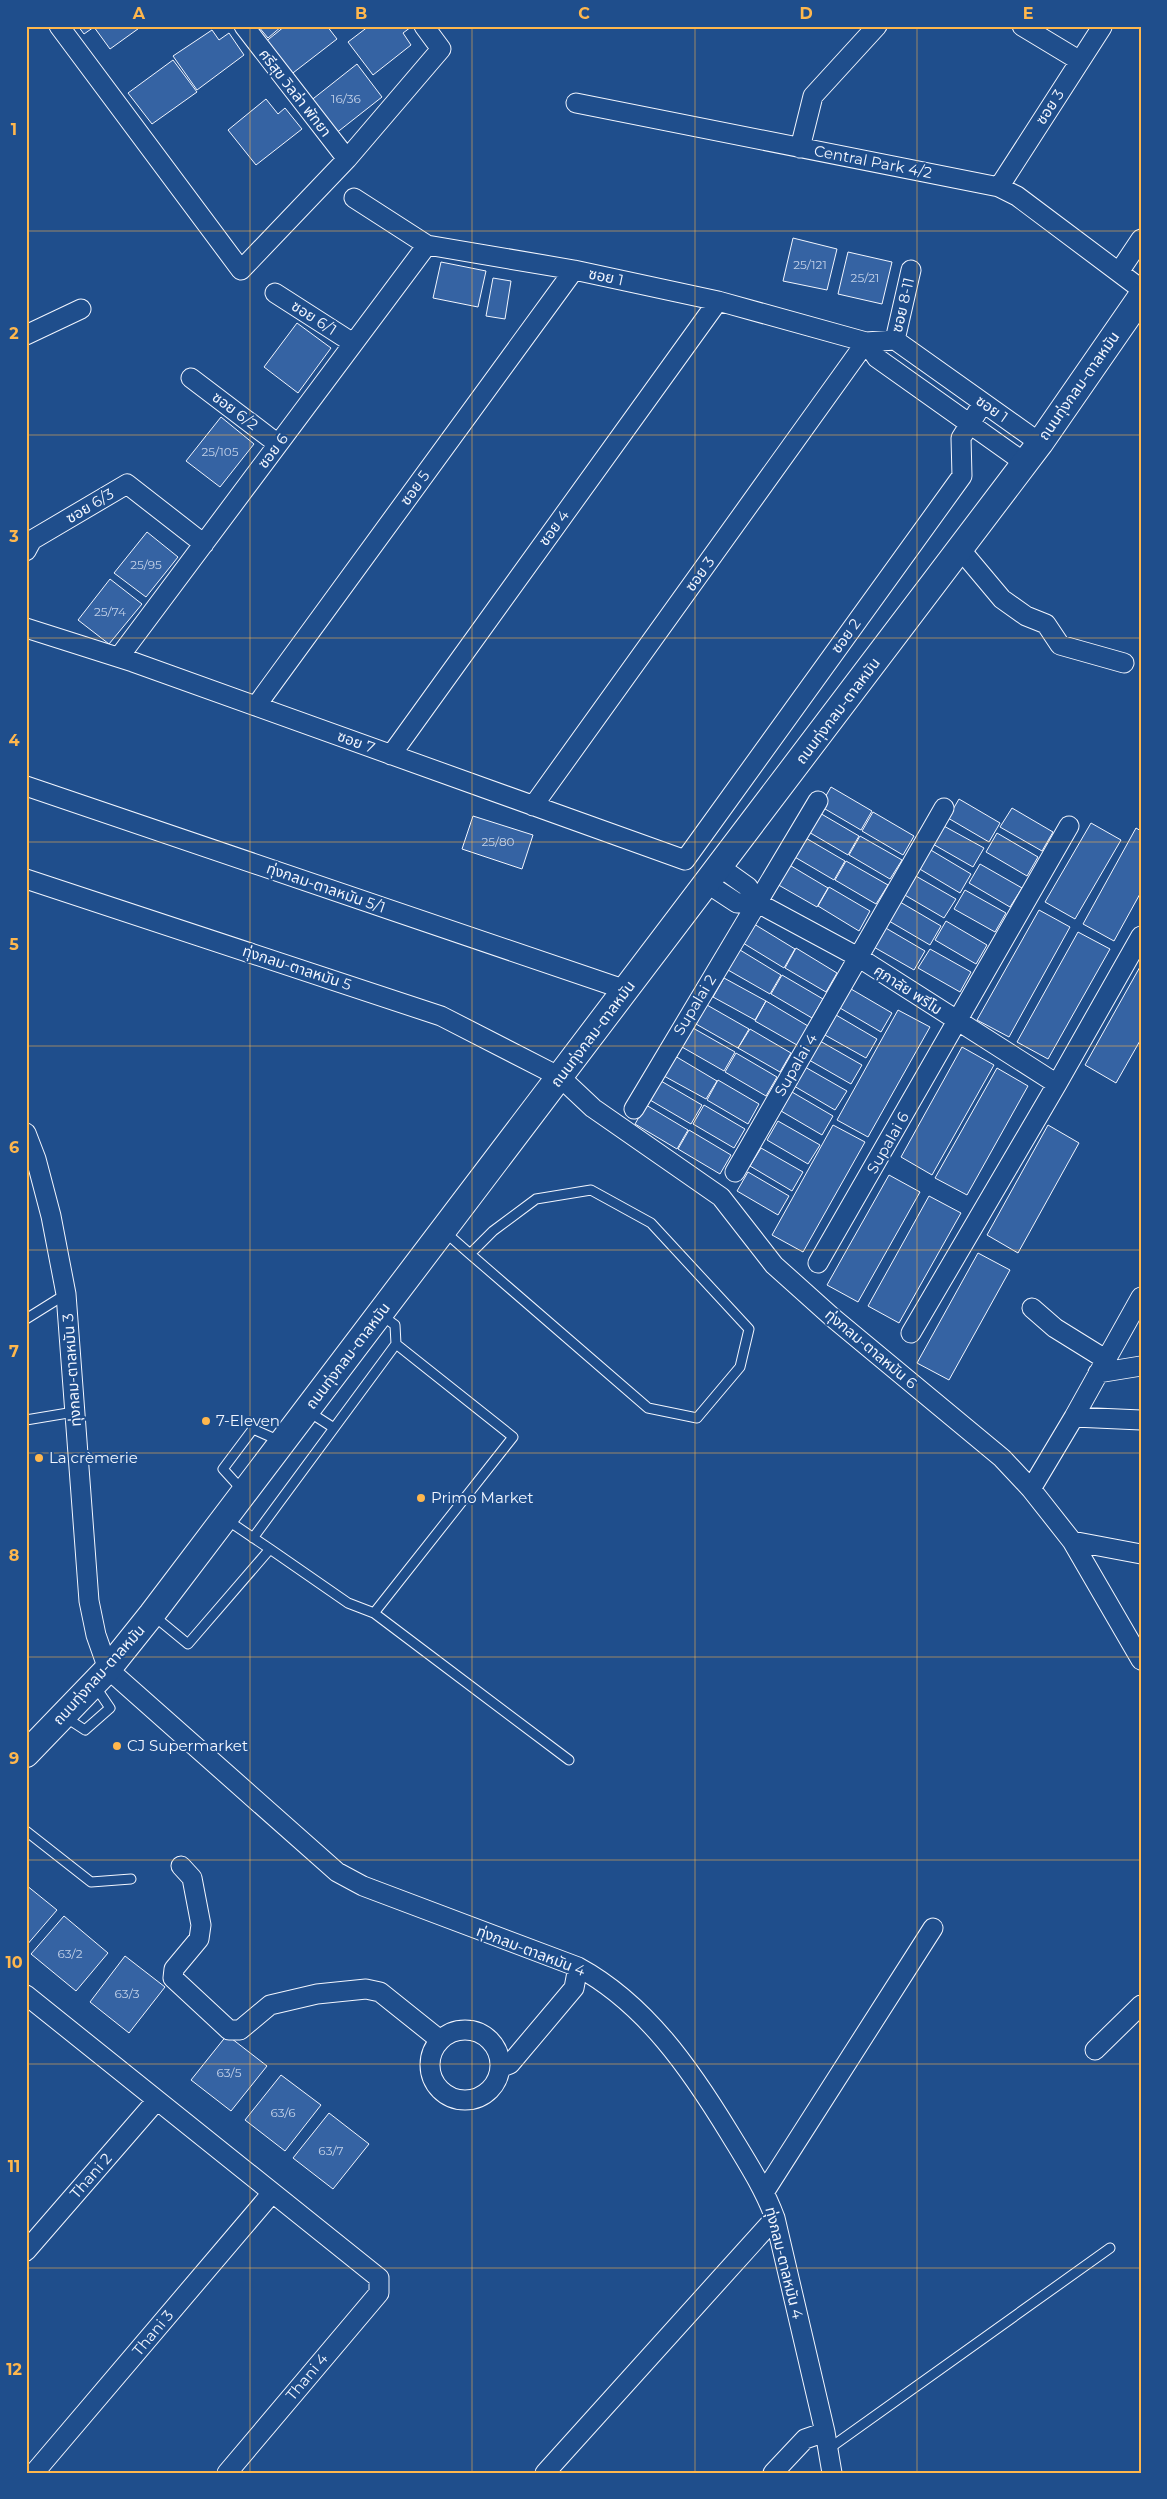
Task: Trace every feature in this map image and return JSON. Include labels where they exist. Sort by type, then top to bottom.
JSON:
[{"type":"street","points":[[59,26],[241,270],[347,159],[441,49],[424,26]]},
{"type":"street","name":"ศรีสุข วิลล่า พัทยา","points":[[244,26],[347,159]]},
{"type":"street","points":[[800,148],[813,96],[877,26]]},
{"type":"street","points":[[1022,26],[1080,61]]},
{"type":"street","name":"ซอย 3","points":[[999,187],[1102,27]]},
{"type":"street","name":"Central Park 4/2","points":[[576,103],[999,187],[1016,196],[1141,289]]},
{"type":"street","name":"ซอย 1","points":[[354,198],[427,245],[574,270],[718,301],[866,342],[895,340],[983,403],[1032,453]]},
{"type":"street","points":[[1119,272],[1141,239]]},
{"type":"street","name":"ซอย 6","points":[[119,657],[427,245]]},
{"type":"street","name":"ซอย 5","points":[[256,706],[574,270]]},
{"type":"street","name":"ซอย 8-11","points":[[895,340],[911,270]]},
{"type":"street","name":"ซอย 6/1","points":[[275,293],[353,344]]},
{"type":"street","name":"ถนนทุ่งกลม-ตาลหมัน","points":[[26,1754],[101,1676],[152,1614],[225,1519],[960,549],[1032,453],[1141,298]]},
{"type":"street","name":"ซอย 4","points":[[391,755],[718,301]]},
{"type":"street","points":[[26,335],[81,309]]},
{"type":"street","name":"ซอย 3","points":[[534,806],[866,342]]},
{"type":"street","name":"ซอย 1","points":[[866,342],[877,358],[970,423],[1032,453]]},
{"type":"street","name":"ซอย 6/2","points":[[191,378],[278,444]]},
{"type":"street","name":"ซอย 2","points":[[685,860],[962,476],[961,438],[983,403]]},
{"type":"street","name":"ซอย 6/3","points":[[26,551],[32,540],[127,484],[204,544]]},
{"type":"street","points":[[960,549],[1002,599],[1026,616],[1046,624],[1060,645],[1124,663]]},
{"type":"street","name":"ซอย 7","points":[[26,628],[119,657],[685,860]]},
{"type":"street","name":"ทุ่งกลม-ตาลหมัน 5/1","points":[[26,786],[626,990]]},
{"type":"street","name":"Supalai 2","points":[[634,1109],[818,801]]},
{"type":"street","name":"Supalai 4","points":[[734,1172],[944,808]]},
{"type":"street","name":"Supalai 6","points":[[818,1263],[958,1022],[1068,826]]},
{"type":"street","name":"ศุภาลัย พรีโม","points":[[714,875],[748,887],[756,902],[858,957],[1057,1084]]},
{"type":"street","name":"ทุ่งกลม-ตาลหมัน 5","points":[[26,879],[441,1016],[560,1077]]},
{"type":"street","points":[[911,1333],[1057,1084],[1141,936]]},
{"type":"street","name":"ทุ่งกลม-ตาลหมัน 6","points":[[560,1077],[607,1119],[722,1197],[774,1265],[832,1317],[1002,1458],[1031,1489],[1072,1541],[1141,1660]]},
{"type":"street","name":"ทุ่งกลม-ตาลหมัน 3","points":[[26,1133],[31,1162],[52,1216],[66,1294],[89,1601],[96,1635],[101,1676]]},
{"type":"street","points":[[1031,1489],[1074,1417],[1141,1297]]},
{"type":"street","points":[[1032,1308],[1102,1366],[1141,1366]]},
{"type":"street","points":[[1074,1417],[1141,1420]]},
{"type":"street","points":[[1072,1541],[1141,1554]]},
{"type":"street","name":"ทุ่งกลม-ตาลหมัน 4","points":[[101,1676],[337,1872],[363,1886],[578,1967],[600,1979],[647,2020],[696,2079],[764,2190],[775,2218],[832,2473]]},
{"type":"street","points":[[181,1866],[192,1878],[201,1925],[199,1939],[174,1969],[173,1978],[229,2030],[240,2030],[270,2005],[317,1994],[366,1990],[380,1992],[440,2040]]},
{"type":"street","points":[[764,2190],[933,1928]]},
{"type":"street","points":[[500,2068],[510,2064],[574,1988],[578,1967]]},
{"type":"street","points":[[26,1995],[272,2192]]},
{"type":"street","points":[[1095,2050],[1141,2006]]},
{"type":"street","points":[[465,2030],[479,2032],[491,2041],[499,2053],[500,2068],[497,2080],[489,2091],[477,2098],[464,2100],[451,2097],[440,2090],[433,2079],[430,2066],[432,2054],[440,2040],[450,2033],[465,2030]]},
{"type":"street","name":"Thani 2","points":[[26,2251],[157,2100]]},
{"type":"street","name":"Thani 4","points":[[227,2473],[379,2293],[379,2278],[272,2192]]},
{"type":"street","name":"Thani 3","points":[[34,2473],[272,2192]]},
{"type":"street","points":[[545,2473],[775,2218]]},
{"type":"street","points":[[774,2473],[805,2439],[826,2441]]},
{"type":"lane","points":[[443,1230],[470,1254],[648,1408],[697,1418],[740,1367],[749,1329],[651,1224],[591,1190],[536,1199],[493,1231],[470,1254]]},
{"type":"lane","points":[[26,1319],[66,1294]]},
{"type":"lane","points":[[253,1538],[396,1344],[395,1325],[380,1314]]},
{"type":"lane","points":[[374,1614],[513,1437],[396,1344]]},
{"type":"lane","points":[[306,1411],[334,1428]]},
{"type":"lane","points":[[26,1420],[74,1412]]},
{"type":"lane","points":[[225,1519],[348,1603],[374,1614],[569,1760]]},
{"type":"lane","points":[[152,1614],[188,1644],[270,1549]]},
{"type":"lane","points":[[26,1831],[91,1882],[131,1879]]},
{"type":"lane","points":[[826,2441],[1110,2248]]},
{"type":"building","points":[[78,26],[142,26],[110,49],[94,27],[84,34]]},
{"type":"building","points":[[258,26],[282,26],[268,38]]},
{"type":"building","points":[[285,26],[327,26],[337,39],[289,76],[264,43]]},
{"type":"building","points":[[369,26],[411,27],[403,33],[411,45],[373,75],[348,42]]},
{"type":"building","points":[[212,30],[219,40],[229,33],[244,55],[197,90],[173,56]]},
{"type":"building","points":[[173,60],[197,92],[152,124],[128,93]]},
{"type":"building","points":[[357,64],[382,97],[335,134],[309,102]]},
{"type":"building","points":[[266,99],[278,114],[285,108],[302,129],[256,165],[228,130]]},
{"type":"building","points":[[793,238],[837,249],[827,290],[783,281]]},
{"type":"building","points":[[848,252],[892,262],[882,304],[838,294]]},
{"type":"building","points":[[441,262],[486,271],[478,307],[433,298]]},
{"type":"building","points":[[493,278],[511,281],[505,319],[486,316]]},
{"type":"building","points":[[297,323],[331,348],[298,393],[264,367]]},
{"type":"building","points":[[221,417],[254,444],[220,487],[186,461]]},
{"type":"building","points":[[147,532],[178,557],[146,597],[114,573]]},
{"type":"building","points":[[110,579],[142,604],[109,644],[78,620]]},
{"type":"building","points":[[831,787],[872,811],[861,830],[820,806]]},
{"type":"building","points":[[959,799],[1000,823],[989,842],[948,818]]},
{"type":"building","points":[[1012,808],[1053,832],[1042,851],[1000,827]]},
{"type":"building","points":[[818,812],[859,836],[848,855],[807,831]]},
{"type":"building","points":[[873,812],[914,836],[903,855],[862,831]]},
{"type":"building","points":[[473,816],[533,835],[522,869],[462,849]]},
{"type":"building","points":[[1091,823],[1121,840],[1075,919],[1045,902]]},
{"type":"building","points":[[942,825],[984,848],[973,867],[931,843]]},
{"type":"building","points":[[1136,828],[1141,831],[1141,892],[1114,941],[1083,924]]},
{"type":"building","points":[[997,833],[1038,857],[1027,876],[986,852]]},
{"type":"building","points":[[860,836],[902,860],[890,879],[849,855]]},
{"type":"building","points":[[804,837],[845,861],[834,880],[793,856]]},
{"type":"building","points":[[929,849],[971,874],[960,893],[918,868]]},
{"type":"building","points":[[846,861],[888,885],[876,904],[835,880]]},
{"type":"building","points":[[786,863],[828,888],[817,907],[775,883]]},
{"type":"building","points":[[980,864],[1022,888],[1010,907],[969,883]]},
{"type":"building","points":[[914,875],[956,899],[944,918],[903,894]]},
{"type":"building","points":[[829,887],[870,911],[859,931],[818,906]]},
{"type":"building","points":[[965,890],[1006,913],[995,932],[954,909]]},
{"type":"building","points":[[900,902],[941,926],[930,945],[889,921]]},
{"type":"building","points":[[1039,910],[1070,927],[1009,1037],[977,1020]]},
{"type":"building","points":[[946,921],[987,945],[976,964],[935,940]]},
{"type":"building","points":[[754,924],[795,949],[784,968],[743,943]]},
{"type":"building","points":[[884,927],[925,951],[914,970],[872,946]]},
{"type":"building","points":[[1078,932],[1110,949],[1048,1059],[1017,1042]]},
{"type":"building","points":[[796,948],[837,973],[826,992],[785,968]]},
{"type":"building","points":[[930,949],[971,972],[960,992],[918,968]]},
{"type":"building","points":[[740,950],[781,975],[770,994],[728,970]]},
{"type":"building","points":[[1141,965],[1141,1039],[1116,1083],[1085,1065]]},
{"type":"building","points":[[782,975],[823,999],[812,1018],[771,994]]},
{"type":"building","points":[[724,978],[766,1001],[755,1020],[713,997]]},
{"type":"building","points":[[851,989],[892,1013],[881,1032],[840,1008]]},
{"type":"building","points":[[766,1001],[808,1026],[797,1045],[755,1021]]},
{"type":"building","points":[[707,1005],[749,1029],[738,1048],[696,1024]]},
{"type":"building","points":[[898,1010],[930,1027],[868,1137],[837,1120]]},
{"type":"building","points":[[836,1015],[877,1039],[866,1058],[825,1035]]},
{"type":"building","points":[[693,1028],[735,1052],[724,1071],[682,1047]]},
{"type":"building","points":[[750,1029],[791,1053],[780,1072],[738,1048]]},
{"type":"building","points":[[820,1041],[862,1065],[851,1084],[809,1060]]},
{"type":"building","points":[[962,1047],[994,1065],[932,1175],[901,1157]]},
{"type":"building","points":[[736,1053],[777,1077],[766,1096],[725,1072]]},
{"type":"building","points":[[675,1056],[717,1081],[706,1099],[664,1076]]},
{"type":"building","points":[[805,1067],[847,1091],[835,1110],[794,1086]]},
{"type":"building","points":[[997,1068],[1028,1086],[967,1195],[935,1178]]},
{"type":"building","points":[[718,1080],[759,1104],[748,1124],[707,1100]]},
{"type":"building","points":[[661,1081],[702,1105],[691,1124],[650,1100]]},
{"type":"building","points":[[792,1092],[833,1116],[822,1135],[781,1111]]},
{"type":"building","points":[[646,1105],[688,1130],[677,1149],[635,1124]]},
{"type":"building","points":[[704,1105],[745,1129],[734,1148],[693,1124]]},
{"type":"building","points":[[778,1121],[820,1145],[808,1164],[767,1140]]},
{"type":"building","points":[[833,1125],[865,1142],[803,1252],[772,1235]]},
{"type":"building","points":[[1048,1125],[1079,1143],[1018,1253],[987,1235]]},
{"type":"building","points":[[689,1130],[731,1155],[720,1174],[678,1149]]},
{"type":"building","points":[[761,1148],[803,1172],[792,1191],[750,1166]]},
{"type":"building","points":[[748,1172],[789,1196],[778,1215],[737,1191]]},
{"type":"building","points":[[889,1175],[920,1192],[858,1302],[827,1285]]},
{"type":"building","points":[[929,1196],[961,1213],[899,1323],[868,1306]]},
{"type":"building","points":[[978,1253],[1010,1270],[949,1380],[917,1363]]},
{"type":"building","points":[[26,1885],[57,1910],[26,1946]]},
{"type":"building","points":[[64,1916],[108,1953],[76,1991],[31,1954]]},
{"type":"building","points":[[125,1956],[165,1987],[129,2033],[90,2002]]},
{"type":"building","points":[[227,2035],[267,2066],[231,2111],[191,2080]]},
{"type":"building","points":[[281,2075],[321,2105],[285,2151],[245,2120]]},
{"type":"building","points":[[329,2113],[369,2144],[333,2189],[293,2158]]},
{"type":"place","name":"7-Eleven","points":[[206,1421]]},
{"type":"place","name":"La crèmerie","points":[[39,1458]]},
{"type":"place","name":"Primo Market","points":[[421,1498]]},
{"type":"place","name":"CJ Supermarket","points":[[117,1746]]}]
